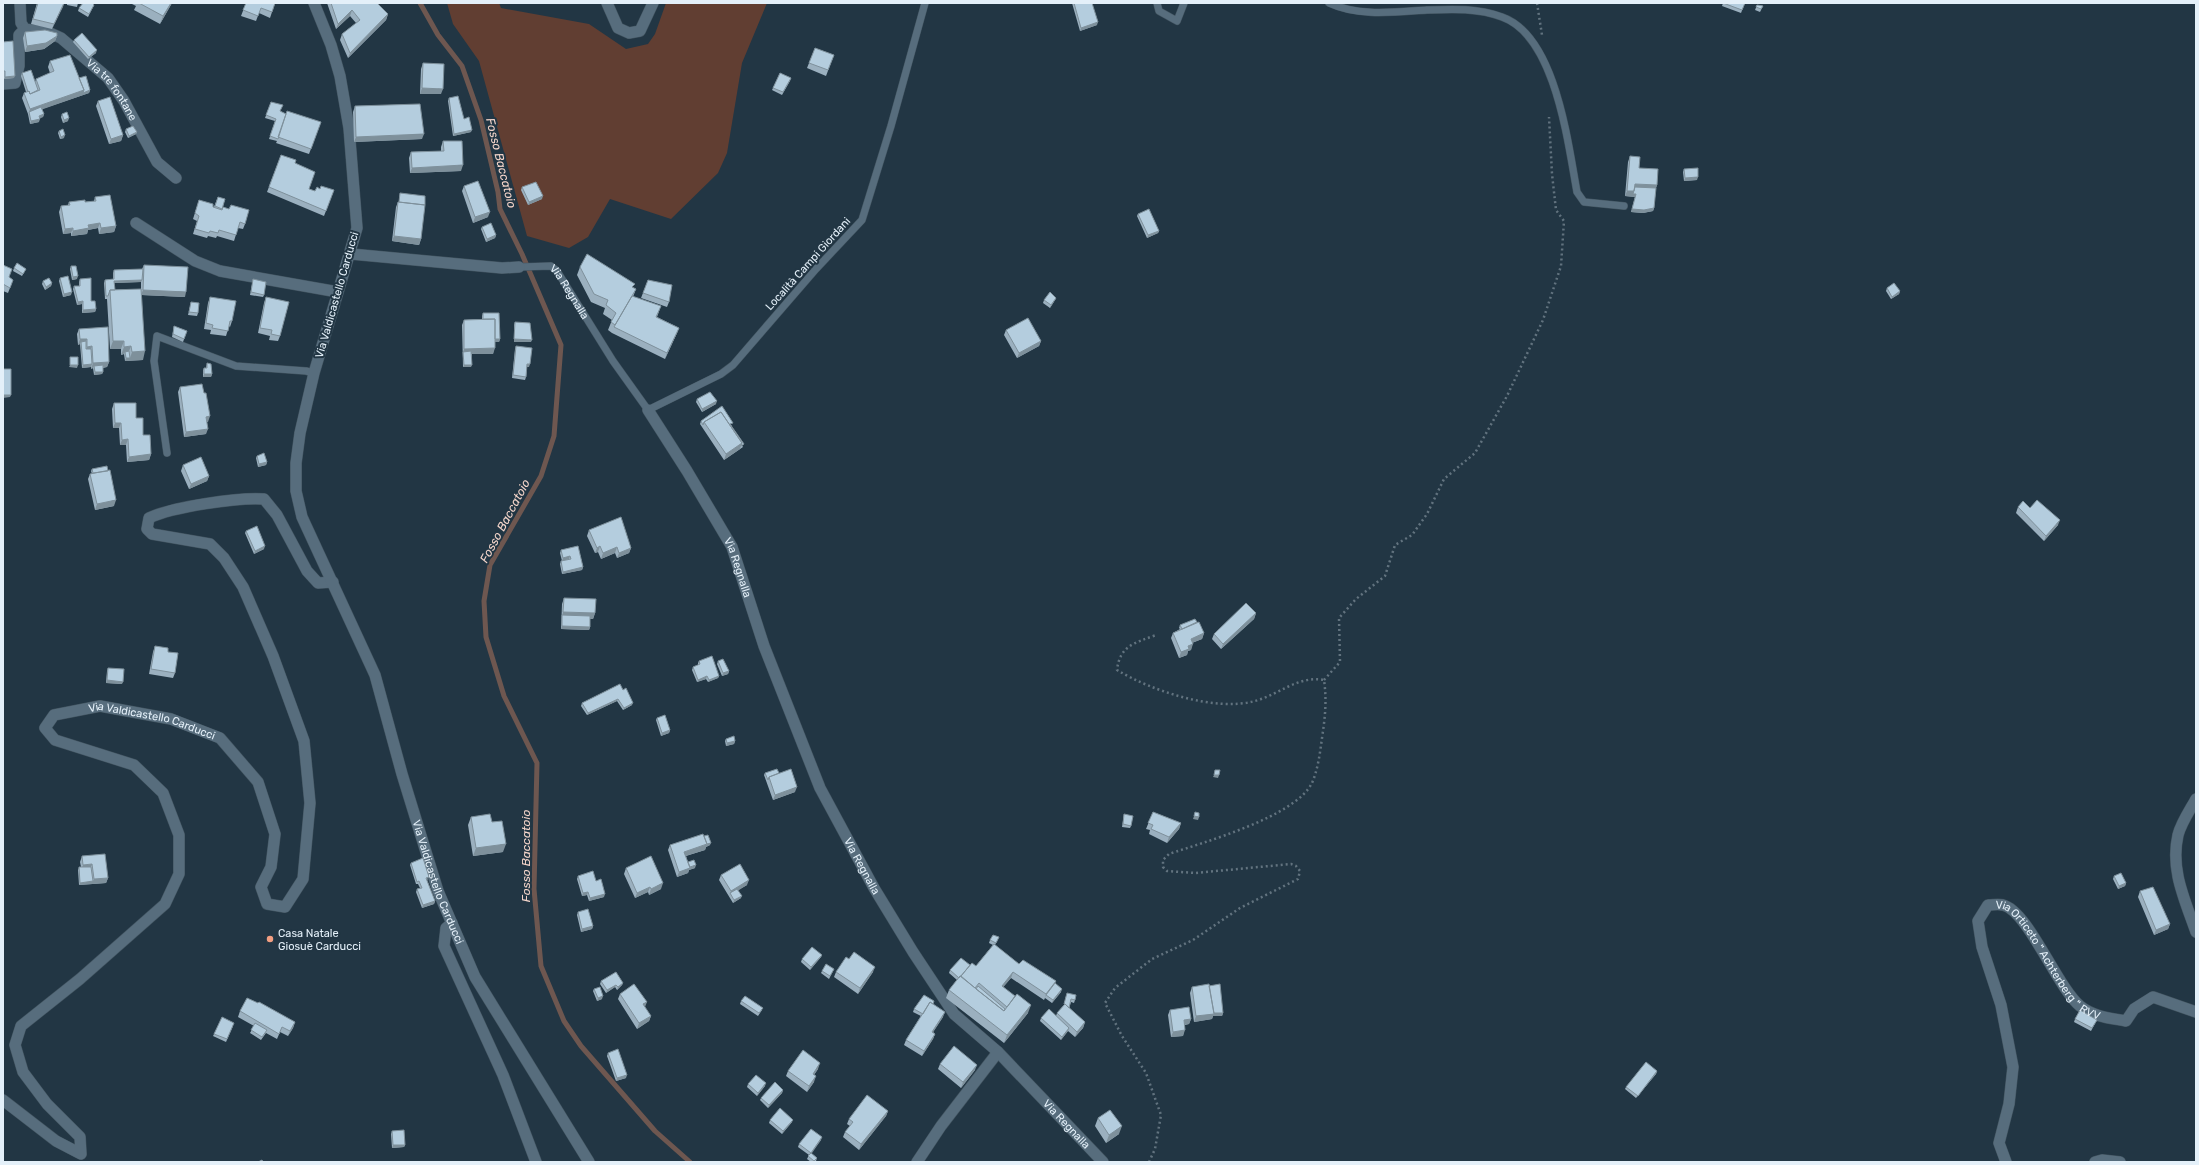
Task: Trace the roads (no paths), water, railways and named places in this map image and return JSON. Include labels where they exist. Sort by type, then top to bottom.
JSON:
[{"type":"street","points":[[3,84],[15,82],[19,66],[19,35],[25,29],[21,23],[20,3]]},
{"type":"street","name":"Via Valdicastello Carducci","points":[[314,3],[333,51],[340,76],[349,128],[357,228],[351,254],[314,373],[300,433],[296,463],[296,490],[302,517],[375,674],[402,774],[438,891],[475,977],[589,1162]]},
{"type":"street","points":[[607,3],[618,28],[629,33],[640,31],[653,3]]},
{"type":"street","name":"Via tre fontane","points":[[25,29],[50,33],[62,38],[108,78],[124,101],[157,162],[176,178]]},
{"type":"street","points":[[136,223],[195,261],[220,271],[338,292]]},
{"type":"street","name":"Via Regnalla","points":[[351,254],[502,268],[519,267]]},
{"type":"street","name":"Via Regnalla","points":[[648,410],[687,471],[732,548],[764,646],[820,788],[870,882],[913,952],[954,1014],[998,1052],[1103,1162]]},
{"type":"street","name":"Via Valdicastello Carducci","points":[[3,1100],[56,1141],[81,1154],[80,1137],[47,1104],[23,1072],[15,1046],[21,1026],[80,979],[164,904],[179,874],[179,835],[163,793],[134,765],[55,740],[45,728],[54,715],[100,706],[171,719],[220,738],[258,782],[275,834],[271,867],[261,887],[268,904],[286,907],[303,879],[310,803],[304,741],[273,656],[243,586],[224,558],[210,544],[152,534],[148,529],[149,518],[171,511],[246,497],[264,499],[277,515],[307,572],[318,583],[333,582]]},
{"type":"street","points":[[2196,799],[2178,834],[2175,860],[2180,888],[2196,932]]},
{"type":"street","name":"Via Orticeto \" Achterberg \" RVV","points":[[2006,1162],[1999,1144],[2009,1104],[2013,1067],[2001,1005],[1982,947],[1978,921],[1988,905],[2004,906],[2020,918],[2067,991],[2080,1006],[2098,1016],[2126,1021],[2134,1009],[2153,997],[2196,1012]]},
{"type":"street","points":[[452,923],[446,928],[444,946],[503,1075],[536,1162]]},
{"type":"street","points":[[918,1162],[941,1126],[998,1052]]},
{"type":"street","points":[[2095,1162],[2102,1160],[2120,1162]]},
{"type":"lane","name":"Località Campi Giordani","points":[[648,410],[722,374],[733,365],[816,269],[862,220],[891,126],[925,3]]},
{"type":"lane","points":[[1157,3],[1160,11],[1177,21],[1184,3]]},
{"type":"lane","points":[[1328,3],[1342,9],[1383,13],[1464,8],[1503,17],[1522,30],[1534,43],[1556,87],[1577,192],[1584,202],[1624,206]]},
{"type":"lane","name":"Via Regnalla","points":[[519,267],[551,266],[557,271],[613,362],[648,410]]},
{"type":"lane","points":[[167,453],[154,361],[157,336],[236,366],[306,371],[314,373]]},
{"type":"waterway","name":"Fosso Baccatoio","points":[[420,3],[438,35],[462,66],[481,120],[498,192],[500,209],[522,254],[561,345],[554,436],[541,476],[490,565],[484,601],[486,637],[504,696],[537,763],[534,889],[541,966],[564,1021],[581,1046],[655,1131],[690,1162]]},
{"type":"place","name":"Casa Natale Giosuè Carducci","points":[[270,939]]}]
